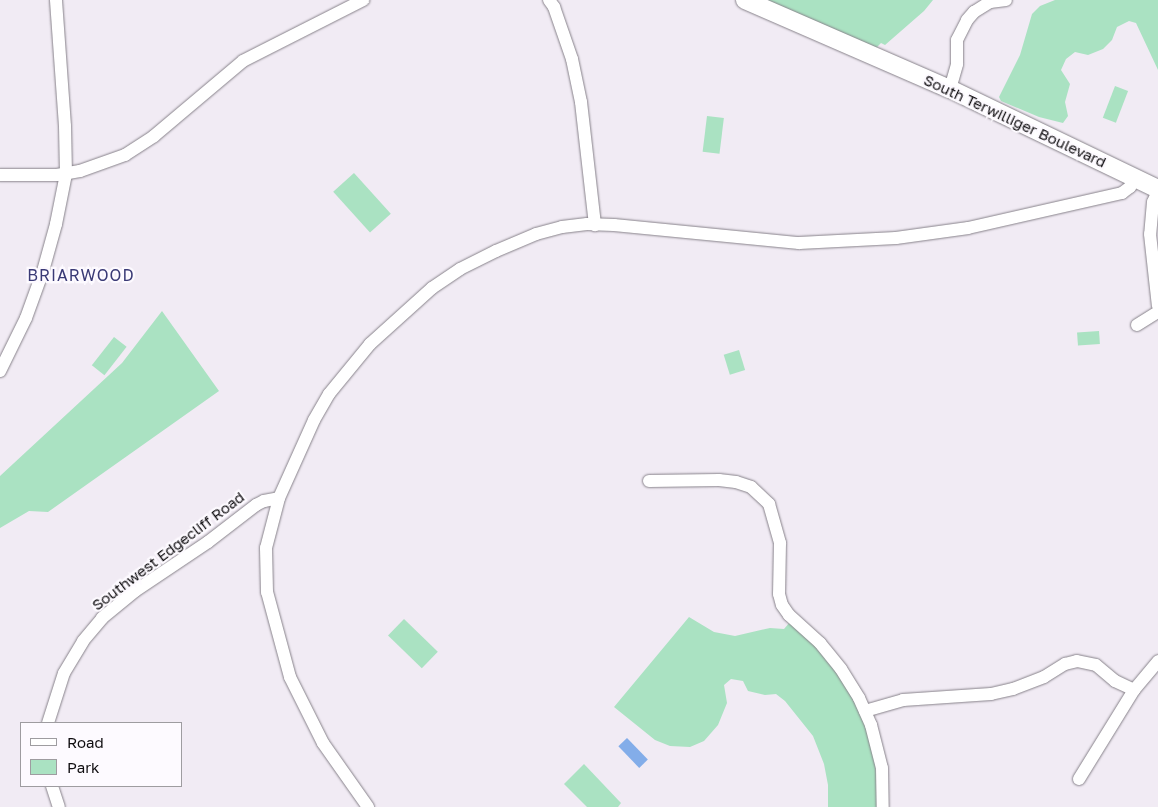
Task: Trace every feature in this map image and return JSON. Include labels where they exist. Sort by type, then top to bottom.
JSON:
[{"type":"main road","name":"South Terwilliger Boulevard","points":[[744,0],[872,53],[1158,190]]},
{"type":"street","points":[[0,371],[26,318],[43,272],[56,224],[66,174],[65,126],[56,0]]},
{"type":"street","points":[[0,175],[66,174],[104,164],[134,149],[163,129],[243,61],[363,0]]},
{"type":"street","points":[[549,0],[554,7],[572,59],[581,102],[595,225]]},
{"type":"street","points":[[950,89],[957,64],[957,40],[967,20],[974,12],[990,2],[1006,0]]},
{"type":"street","points":[[368,807],[326,749],[300,699],[282,653],[265,582],[266,548],[279,498],[314,420],[329,394],[365,348],[420,298],[460,269],[519,241],[556,228],[595,225],[811,243],[937,234],[1122,193],[1130,187],[1135,178]]},
{"type":"street","points":[[1158,190],[1153,202],[1150,234],[1158,306]]},
{"type":"street","points":[[1137,325],[1158,312]]},
{"type":"street","points":[[649,481],[719,480],[752,487],[773,511],[780,543],[779,594],[782,605],[820,643],[841,669],[865,711],[871,725],[882,768],[883,807]]},
{"type":"street","name":"Southwest Edgecliff Road","points":[[48,722],[64,673],[79,646],[102,618],[136,591],[208,542],[256,506],[264,501],[279,498]]},
{"type":"street","points":[[865,711],[903,700],[991,694],[1013,689],[1044,677],[1065,664],[1077,661],[1096,665],[1115,681],[1134,690]]},
{"type":"street","points":[[1079,779],[1134,690],[1158,661]]},
{"type":"street","points":[[52,787],[59,807]]},
{"type":"green space","points":[[766,0],[933,0],[924,11],[885,45],[881,43],[876,48]]},
{"type":"green space","points":[[1055,0],[1158,0],[1158,70],[1136,23],[1129,21],[1117,27],[1112,40],[1103,49],[1088,55],[1075,52],[1066,59],[1061,70],[1070,84],[1065,102],[1068,116],[1063,123],[1039,117],[1001,101],[999,97],[1020,55],[1032,14],[1040,6]]},
{"type":"green space","points":[[1115,86],[1128,91],[1116,123],[1103,118]]},
{"type":"green space","points":[[707,116],[724,118],[719,154],[703,152]]},
{"type":"green space","points":[[354,173],[391,214],[370,233],[333,192]]},
{"type":"green space","points":[[162,311],[219,391],[48,512],[29,511],[0,528],[0,476],[122,363]]},
{"type":"green space","points":[[1099,331],[1100,344],[1078,346],[1077,333]]},
{"type":"green space","points":[[114,337],[127,347],[104,375],[92,365]]},
{"type":"green space","points":[[739,350],[745,370],[730,375],[724,355]]},
{"type":"green space","points":[[689,617],[714,632],[735,636],[770,628],[784,629],[790,622],[809,639],[835,669],[863,716],[875,760],[878,807],[828,807],[828,785],[824,764],[813,736],[785,701],[776,694],[765,695],[748,691],[743,681],[731,679],[724,685],[727,703],[718,725],[704,741],[690,747],[670,746],[655,740],[614,707]]},
{"type":"green space","points":[[404,619],[438,652],[422,668],[388,636]]},
{"type":"green space","points":[[584,764],[621,803],[618,807],[587,807],[564,784]]},
{"type":"water","points":[[627,738],[648,760],[639,768],[618,746]]},
{"type":"district","name":"BRIARWOOD","points":[[81,275]]}]
